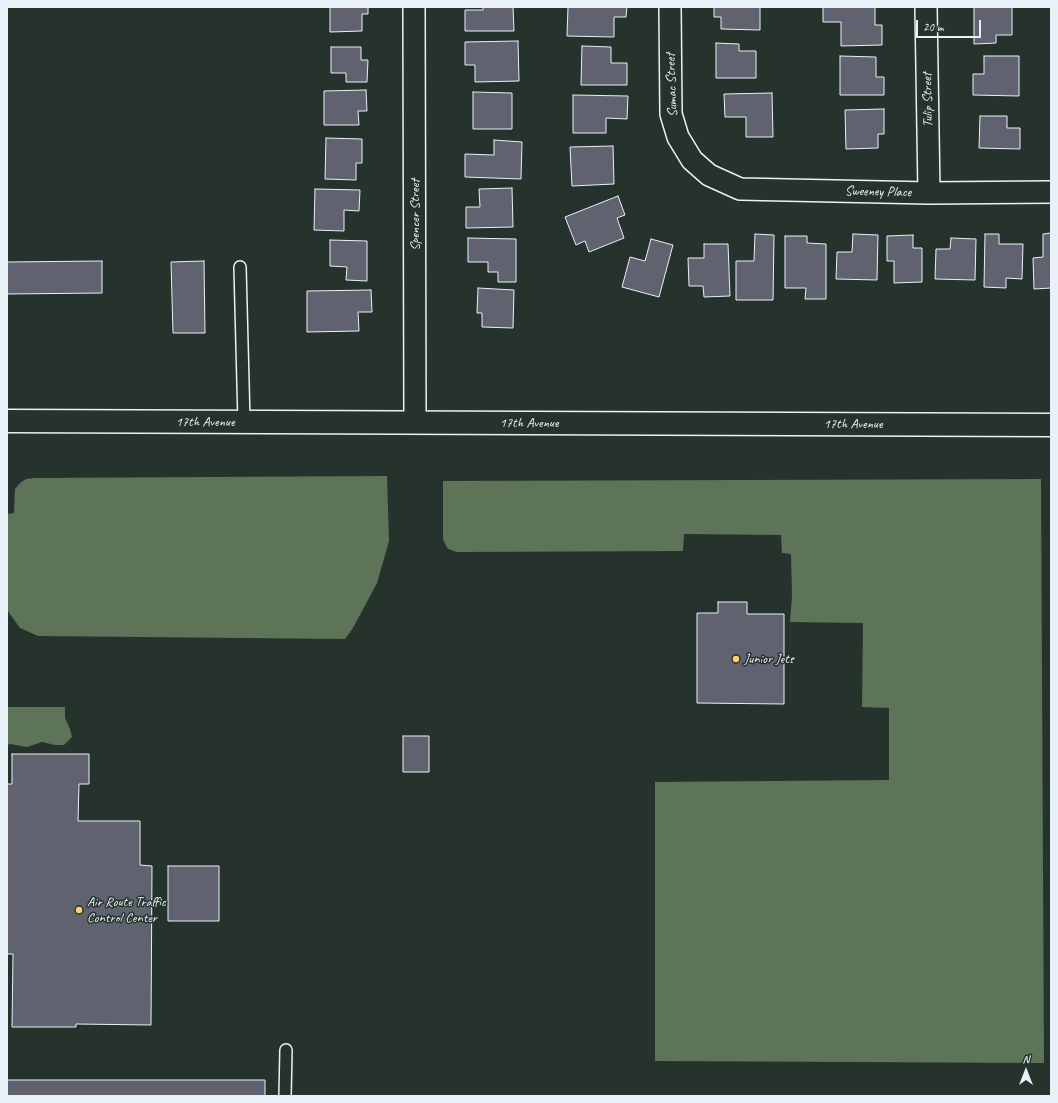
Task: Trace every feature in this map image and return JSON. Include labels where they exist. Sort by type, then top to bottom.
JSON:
[{"type":"main road","name":"17th Avenue","points":[[7,421],[1051,425]]},
{"type":"street","name":"Spencer Street","points":[[414,7],[415,422]]},
{"type":"street","name":"Sumac Street","points":[[670,7],[671,114],[678,137],[692,160],[708,176]]},
{"type":"street","name":"Tulip Street","points":[[926,7],[929,193]]},
{"type":"street","name":"Sweeney Place","points":[[708,176],[740,189],[929,193],[1051,192]]},
{"type":"lane","points":[[240,267],[244,422]]},
{"type":"lane","points":[[285,1096],[286,1050]]},
{"type":"green space","points":[[387,476],[389,541],[377,583],[353,628],[345,639],[38,636],[20,628],[7,610],[7,514],[14,513],[15,489],[26,479]]},
{"type":"green space","points":[[1041,479],[1044,1063],[655,1061],[655,782],[889,780],[889,708],[862,707],[863,623],[790,622],[792,596],[791,554],[782,553],[781,535],[684,534],[683,551],[457,552],[448,549],[443,539],[443,481]]},
{"type":"green space","points":[[7,707],[65,707],[65,718],[72,737],[64,745],[55,745],[42,742],[27,747],[10,744],[7,745]]},
{"type":"building","points":[[330,7],[368,7],[368,14],[362,14],[362,31],[330,32]]},
{"type":"building","points":[[483,7],[513,7],[514,31],[465,31],[465,10],[483,10]]},
{"type":"building","points":[[568,7],[627,7],[626,17],[614,17],[614,37],[567,36]]},
{"type":"building","points":[[714,7],[760,7],[760,30],[721,29],[721,17],[714,17]]},
{"type":"building","points":[[823,7],[875,7],[875,25],[882,25],[882,45],[841,46],[841,22],[823,22]]},
{"type":"building","points":[[974,7],[1012,7],[1012,35],[996,35],[996,43],[974,44]]},
{"type":"building","points":[[518,41],[519,81],[475,82],[475,65],[465,65],[465,42]]},
{"type":"building","points":[[716,43],[739,44],[739,51],[756,51],[756,78],[716,78]]},
{"type":"building","points":[[582,46],[611,47],[611,63],[627,63],[627,85],[581,85]]},
{"type":"building","points":[[331,47],[361,47],[361,60],[368,60],[367,82],[346,82],[346,73],[331,73]]},
{"type":"building","points":[[840,56],[876,57],[876,77],[884,77],[884,95],[840,95]]},
{"type":"building","points":[[984,56],[1019,56],[1019,96],[973,95],[973,74],[984,74]]},
{"type":"building","points":[[366,90],[367,111],[358,111],[359,125],[324,125],[324,91]]},
{"type":"building","points":[[473,92],[512,93],[512,129],[473,129]]},
{"type":"building","points":[[772,93],[773,137],[746,137],[746,117],[725,117],[724,94]]},
{"type":"building","points":[[573,95],[628,96],[627,119],[606,118],[606,133],[573,133]]},
{"type":"building","points":[[884,109],[884,134],[878,134],[878,148],[846,149],[845,110]]},
{"type":"building","points":[[980,116],[1007,116],[1007,128],[1020,128],[1020,149],[979,148]]},
{"type":"building","points":[[326,138],[362,139],[362,163],[356,163],[356,180],[325,179]]},
{"type":"building","points":[[494,140],[522,142],[521,179],[465,177],[465,154],[494,155]]},
{"type":"building","points":[[613,146],[614,184],[572,186],[570,147]]},
{"type":"building","points":[[512,188],[513,227],[466,228],[466,207],[480,207],[479,189]]},
{"type":"building","points":[[315,189],[360,190],[359,211],[344,210],[344,231],[314,230]]},
{"type":"building","points":[[618,196],[625,215],[617,218],[624,238],[589,252],[585,241],[576,245],[565,217]]},
{"type":"building","points":[[1051,233],[1051,288],[1034,289],[1033,258],[1043,257],[1043,234]]},
{"type":"building","points":[[755,234],[774,235],[773,300],[736,300],[736,261],[754,261]]},
{"type":"building","points":[[853,234],[878,235],[877,280],[836,279],[837,252],[852,252]]},
{"type":"building","points":[[985,234],[999,234],[999,244],[1023,244],[1022,279],[1006,278],[1006,288],[984,287]]},
{"type":"building","points":[[913,235],[913,248],[922,248],[922,282],[894,283],[894,261],[887,261],[887,236]]},
{"type":"building","points":[[785,236],[807,236],[807,243],[826,244],[826,299],[805,299],[806,288],[785,288]]},
{"type":"building","points":[[468,238],[516,239],[516,282],[498,282],[498,272],[488,272],[488,262],[468,262]]},
{"type":"building","points":[[951,238],[976,239],[975,280],[935,279],[936,249],[950,249]]},
{"type":"building","points":[[651,239],[673,245],[659,297],[622,287],[630,257],[645,261]]},
{"type":"building","points":[[330,240],[367,241],[367,281],[346,280],[347,267],[330,266]]},
{"type":"building","points":[[704,244],[728,244],[730,296],[704,297],[703,286],[689,286],[688,258],[704,258]]},
{"type":"building","points":[[102,261],[102,293],[7,294],[7,262]]},
{"type":"building","points":[[204,261],[205,333],[173,333],[171,262]]},
{"type":"building","points":[[478,288],[514,290],[513,328],[482,327],[482,313],[477,313]]},
{"type":"building","points":[[371,290],[372,312],[358,312],[359,331],[307,332],[307,291]]},
{"type":"building","points":[[718,602],[747,602],[747,614],[784,614],[784,704],[697,703],[697,613],[718,613]]},
{"type":"building","points":[[403,736],[429,736],[429,772],[403,772]]},
{"type":"building","name":"Air Route Traffic Control Center","points":[[12,754],[89,754],[89,784],[79,784],[78,821],[140,821],[140,865],[152,866],[151,1025],[76,1024],[76,1027],[12,1027],[13,954],[7,954],[7,784],[12,784]]},
{"type":"building","points":[[168,866],[219,866],[219,921],[168,921]]},
{"type":"building","points":[[7,1080],[265,1080],[265,1096],[7,1096]]},
{"type":"place","name":"Junior Jets","points":[[736,659]]},
{"type":"place","name":"Air Route Traffic Control Center","points":[[79,910]]}]
